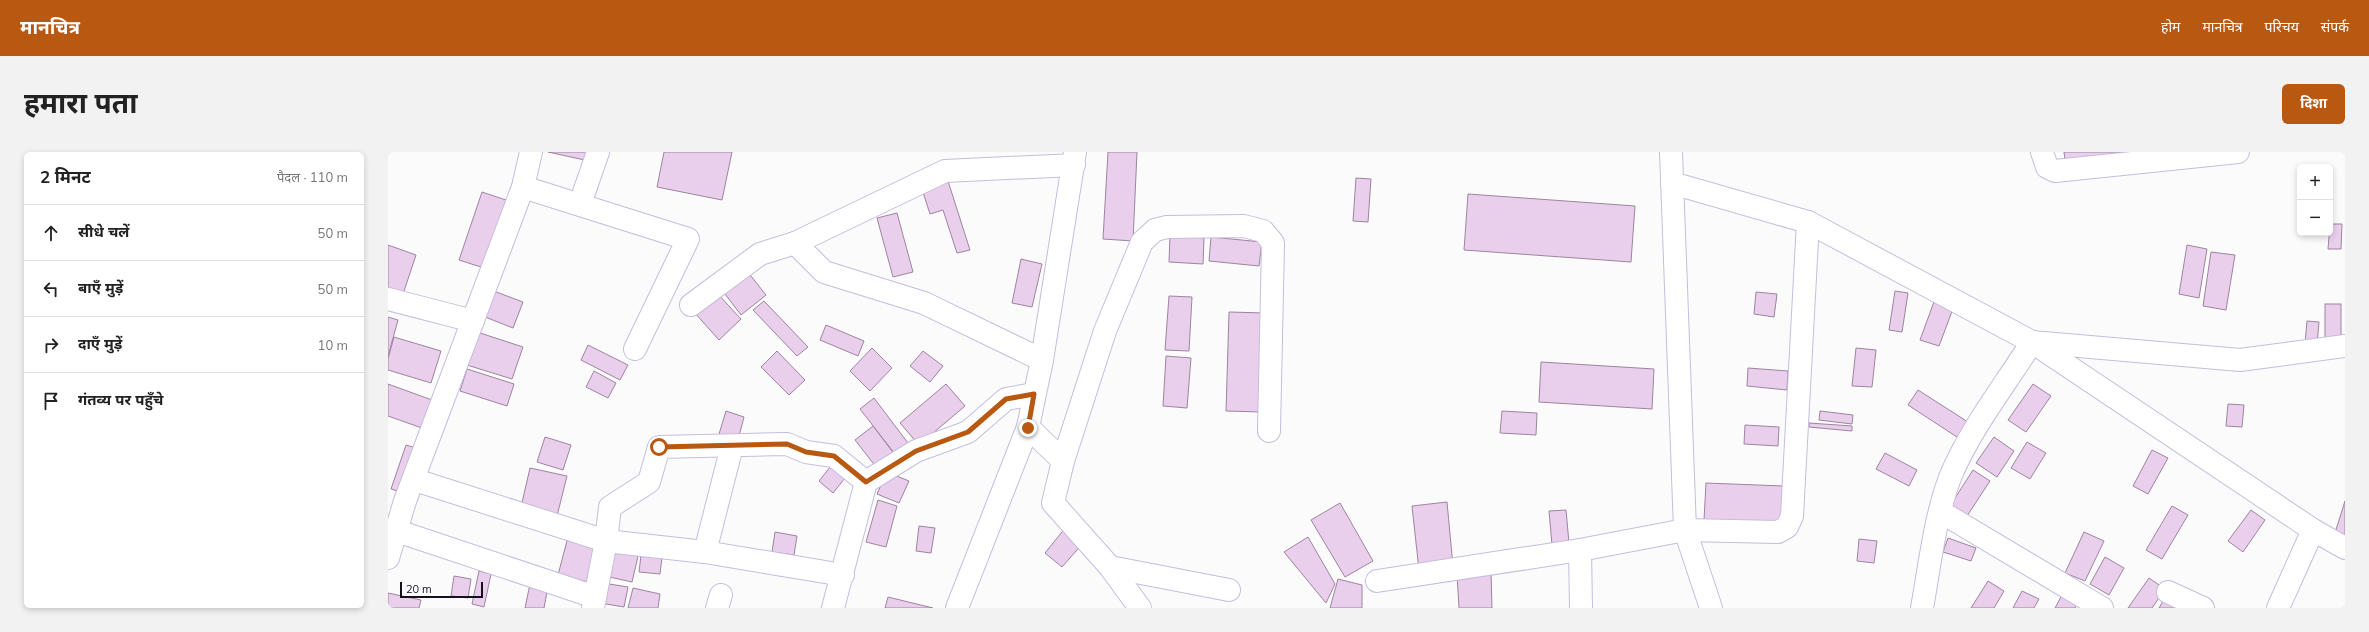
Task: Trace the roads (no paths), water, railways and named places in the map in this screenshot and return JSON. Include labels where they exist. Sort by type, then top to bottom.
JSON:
[{"type":"street","points":[[388,558],[397,531],[397,499],[415,480],[472,321],[523,187],[531,152]]},
{"type":"street","points":[[580,204],[598,152]]},
{"type":"street","points":[[1671,152],[1685,530],[1711,608]]},
{"type":"street","points":[[2042,152],[2047,168],[2056,172],[2238,152]]},
{"type":"street","points":[[691,305],[760,254],[795,243],[946,171],[1074,158],[1042,360],[1028,428],[957,608]]},
{"type":"street","points":[[1672,183],[1808,222],[2032,342],[2313,530],[2345,548]]},
{"type":"street","points":[[523,187],[688,239],[635,349]]},
{"type":"street","points":[[1377,581],[1580,550],[1685,530],[1778,532],[1787,527],[1792,516],[1808,222]]},
{"type":"street","points":[[1140,608],[1110,567],[1053,503],[1063,461],[1105,331],[1142,242],[1155,230],[1167,227],[1244,226],[1263,231],[1274,243],[1269,432]]},
{"type":"street","points":[[795,243],[824,272],[924,303],[1042,360]]},
{"type":"street","points":[[388,299],[472,321]]},
{"type":"street","points":[[2032,342],[2240,360],[2345,346]]},
{"type":"street","points":[[1922,608],[1941,512],[1951,475],[1970,438],[2032,342]]},
{"type":"street","points":[[833,608],[866,482],[916,451],[968,432],[1006,399],[1034,394]]},
{"type":"street","points":[[1028,428],[1063,461]]},
{"type":"street","points":[[397,531],[594,603],[606,541],[610,507],[649,482],[659,447],[787,444],[806,452],[834,456],[866,482]]},
{"type":"street","points":[[705,552],[732,446]]},
{"type":"street","points":[[415,480],[606,541],[705,552],[843,574]]},
{"type":"street","points":[[1941,512],[2102,608]]},
{"type":"street","points":[[2278,608],[2313,530]]},
{"type":"street","points":[[1580,550],[1581,608]]},
{"type":"street","points":[[1110,567],[1229,590]]},
{"type":"street","points":[[2168,592],[2203,608]]}]
